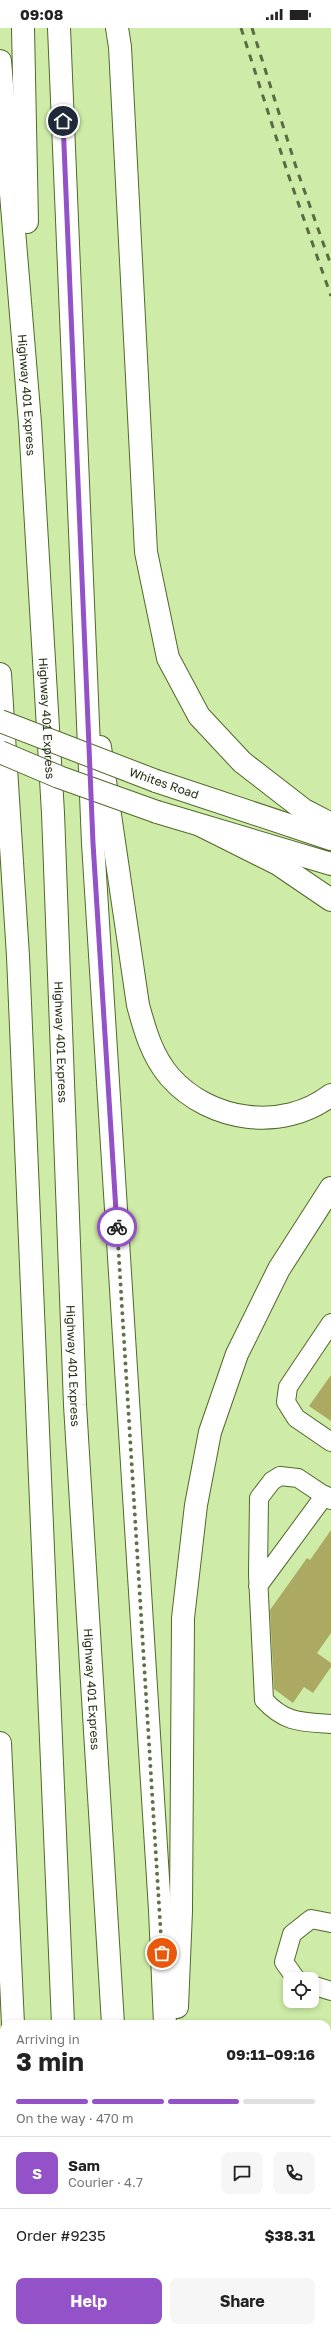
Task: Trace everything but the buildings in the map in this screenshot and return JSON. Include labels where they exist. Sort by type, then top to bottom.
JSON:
[{"type":"main road","points":[[23,28],[30,423]]},
{"type":"main road","points":[[59,28],[93,843],[160,1910],[165,2020]]},
{"type":"main road","points":[[117,28],[120,47],[146,552],[168,658],[199,716],[242,762],[304,810],[331,824]]},
{"type":"main road","name":"Highway 401 Express","points":[[0,61],[30,423],[53,814],[75,1405],[112,2020]]},
{"type":"main road","points":[[0,674],[18,964],[63,2020]]},
{"type":"main road","points":[[86,700],[101,748],[138,1005],[145,1032],[155,1056],[170,1077],[189,1094],[210,1106],[248,1118],[287,1116],[311,1107],[331,1095]]},
{"type":"main road","name":"Whites Road","points":[[0,721],[156,781],[331,839]]},
{"type":"main road","points":[[0,752],[59,777],[156,812],[331,864]]},
{"type":"main road","points":[[202,826],[278,864],[331,900]]},
{"type":"main road","points":[[176,2020],[181,1911],[183,1618],[200,1483],[210,1432],[237,1354],[278,1269],[331,1188]]},
{"type":"main road","points":[[0,1743],[13,2020]]},
{"type":"main road","points":[[0,1801],[4,1822]]},
{"type":"lane","points":[[331,1323],[288,1387],[286,1402],[296,1418],[331,1442]]},
{"type":"lane","points":[[258,1586],[328,1498],[298,1478],[280,1476],[272,1481],[259,1498],[258,1586],[264,1700],[275,1712],[292,1721],[329,1722]]},
{"type":"lane","points":[[291,1972],[284,1962],[292,1934],[311,1919],[331,1923]]},
{"type":"lane","points":[[319,1987],[331,1991]]},
{"type":"railway","points":[[241,28],[288,174],[331,296]]},
{"type":"railway","points":[[252,28],[297,170],[331,265]]},
{"type":"way so far","points":[[117,1227],[162,1953]]},
{"type":"route","points":[[63,121],[86,700],[93,843],[117,1227]]}]
